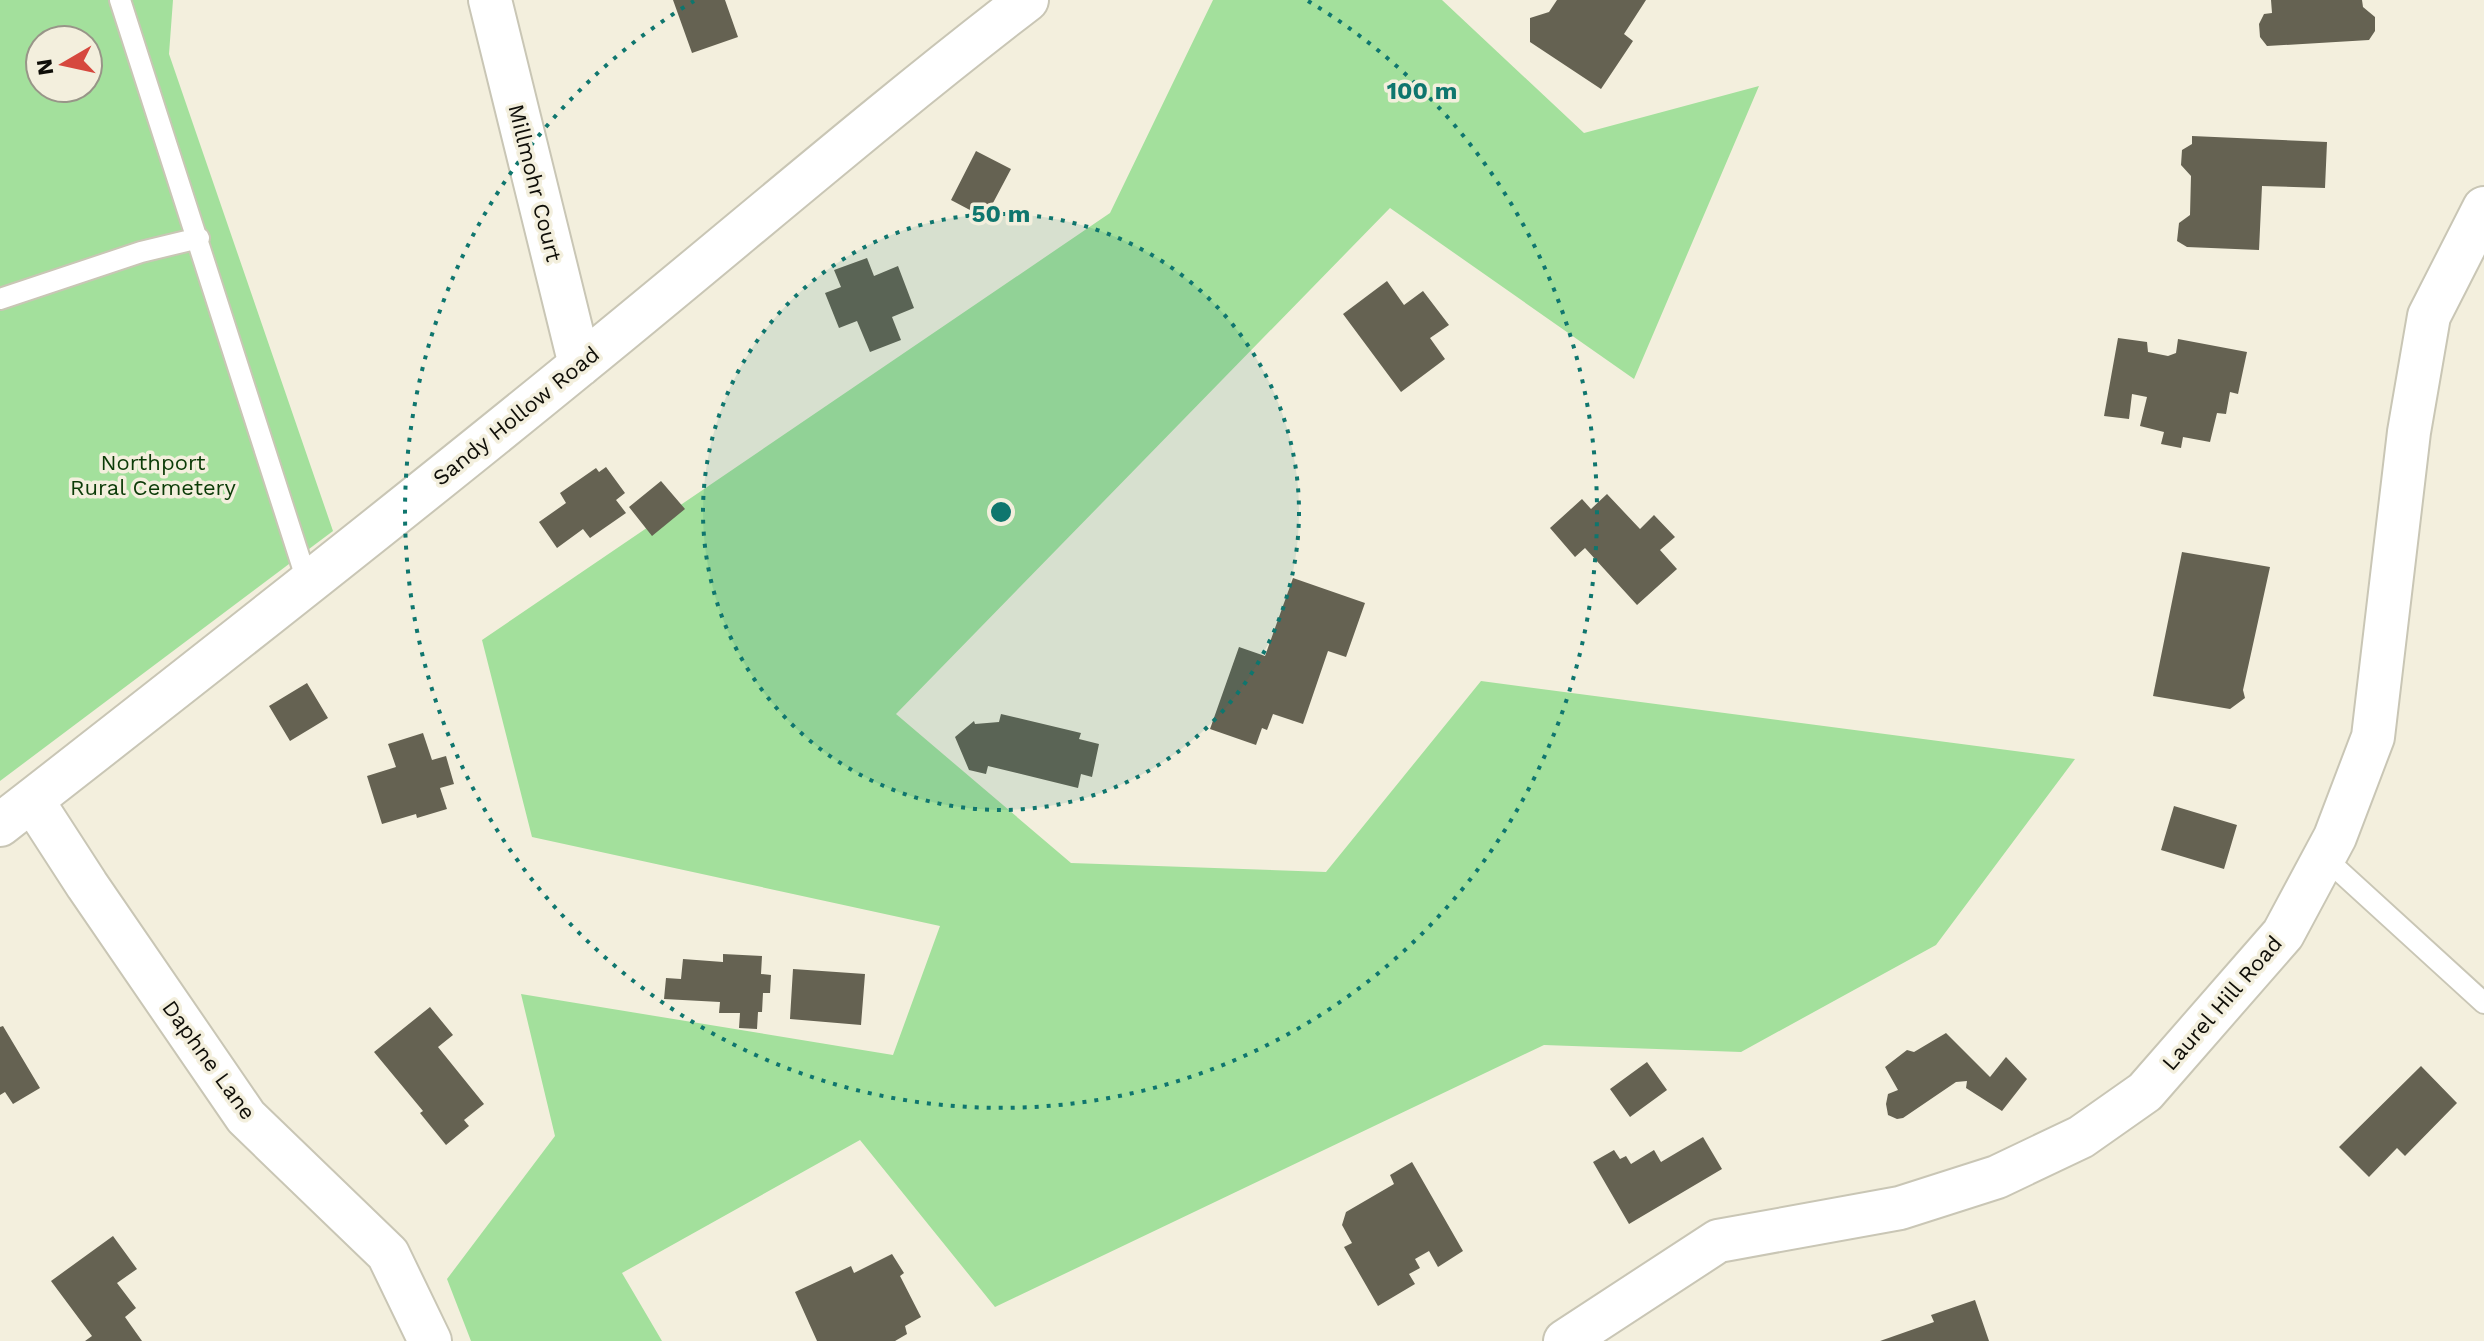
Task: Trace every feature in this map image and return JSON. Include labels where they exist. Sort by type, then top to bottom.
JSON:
[{"type":"street","name":"Millmohr Court","points":[[490,0],[580,365]]},
{"type":"street","name":"Sandy Hollow Road","points":[[16,813],[308,584],[580,365],[946,62],[1027,0]]},
{"type":"street","name":"Laurel Hill Road","points":[[1565,1341],[1718,1241],[1900,1208],[1997,1177],[2081,1137],[2145,1092],[2283,934],[2335,837],[2373,737],[2409,432],[2429,316],[2484,208]]},
{"type":"street","name":"Daphne Lane","points":[[16,813],[87,885],[246,1117],[388,1254],[430,1341]]},
{"type":"lane","points":[[120,0],[308,584]]},
{"type":"lane","points":[[0,299],[141,252],[199,238]]},
{"type":"lane","points":[[2324,857],[2484,1003]]},
{"type":"green space","name":"Northport Rural Cemetery","points":[[0,0],[173,0],[169,54],[333,531],[0,781]]},
{"type":"green space","points":[[1213,0],[1442,0],[1584,133],[1759,86],[1634,379],[1390,208],[896,714],[1071,863],[1326,872],[1481,681],[2075,759],[1936,945],[1741,1052],[1544,1045],[995,1307],[860,1140],[622,1273],[662,1341],[471,1341],[447,1279],[555,1136],[521,994],[893,1055],[940,926],[532,837],[482,640],[1110,213]]},
{"type":"building","points":[[673,0],[725,0],[738,37],[692,53]]},
{"type":"building","points":[[1557,0],[1646,0],[1624,34],[1633,41],[1601,89],[1530,42],[1530,18],[1549,12]]},
{"type":"building","points":[[2271,0],[2362,0],[2363,7],[2375,17],[2375,31],[2369,40],[2267,46],[2260,37],[2259,24],[2264,14],[2272,13]]},
{"type":"building","points":[[2192,136],[2327,142],[2325,188],[2262,186],[2259,250],[2187,247],[2177,241],[2179,223],[2190,215],[2191,176],[2181,165],[2182,150],[2192,144]]},
{"type":"building","points":[[976,151],[1011,169],[985,218],[951,200]]},
{"type":"building","points":[[867,258],[874,276],[898,266],[914,308],[892,317],[901,340],[870,352],[857,321],[839,328],[825,293],[841,287],[834,270]]},
{"type":"building","points":[[1387,281],[1404,305],[1423,291],[1449,325],[1430,338],[1445,359],[1401,392],[1343,314]]},
{"type":"building","points":[[2118,338],[2147,342],[2148,352],[2168,356],[2176,353],[2178,339],[2247,352],[2238,394],[2230,392],[2226,414],[2217,413],[2210,442],[2183,437],[2181,448],[2161,444],[2164,432],[2140,426],[2147,397],[2132,394],[2129,419],[2104,416]]},
{"type":"building","points":[[606,467],[625,493],[616,500],[626,513],[590,538],[583,529],[557,548],[539,522],[566,503],[560,493],[596,468],[599,472]]},
{"type":"building","points":[[661,481],[685,509],[652,536],[629,507]]},
{"type":"building","points":[[1607,494],[1640,529],[1654,515],[1675,537],[1660,550],[1677,569],[1637,605],[1585,548],[1575,557],[1550,528],[1582,499],[1591,509]]},
{"type":"building","points":[[2182,552],[2270,567],[2243,690],[2245,698],[2230,709],[2153,696]]},
{"type":"building","points":[[1293,578],[1365,603],[1346,657],[1328,651],[1303,724],[1273,714],[1267,730],[1262,728],[1256,745],[1210,729],[1239,647],[1265,656]]},
{"type":"building","points":[[307,683],[328,718],[290,741],[269,706]]},
{"type":"building","points":[[1001,714],[1081,733],[1079,739],[1099,744],[1092,777],[1081,774],[1078,788],[988,766],[986,774],[969,770],[955,737],[974,721],[975,724],[999,722]]},
{"type":"building","points":[[423,733],[432,760],[446,756],[454,784],[440,788],[447,809],[382,824],[367,776],[396,767],[388,744]]},
{"type":"building","points":[[2174,806],[2237,825],[2224,869],[2161,850]]},
{"type":"building","points":[[723,954],[762,956],[761,974],[771,975],[770,993],[763,993],[757,1029],[739,1028],[740,1013],[719,1013],[720,1002],[664,999],[666,978],[681,979],[683,959],[723,962]]},
{"type":"building","points":[[793,969],[865,974],[861,1025],[790,1019]]},
{"type":"building","points":[[430,1007],[453,1035],[438,1047],[484,1104],[464,1120],[469,1126],[446,1145],[420,1113],[423,1111],[374,1052]]},
{"type":"building","points":[[3,1026],[40,1088],[13,1104],[5,1092],[0,1095],[0,1027]]},
{"type":"building","points":[[1946,1033],[1990,1077],[2006,1057],[2027,1079],[2002,1111],[1966,1088],[1967,1081],[1956,1082],[1903,1118],[1888,1115],[1888,1094],[1898,1090],[1885,1067],[1907,1050],[1914,1052]]},
{"type":"building","points":[[1647,1062],[1667,1090],[1630,1117],[1610,1089]]},
{"type":"building","points":[[2421,1066],[2457,1103],[2405,1156],[2397,1148],[2369,1177],[2339,1147]]},
{"type":"building","points":[[1703,1137],[1722,1169],[1629,1224],[1593,1162],[1614,1150],[1620,1159],[1626,1156],[1631,1164],[1654,1150],[1661,1162]]},
{"type":"building","points":[[1412,1162],[1463,1251],[1438,1267],[1429,1251],[1415,1259],[1420,1268],[1409,1274],[1415,1284],[1378,1306],[1344,1247],[1352,1243],[1342,1225],[1346,1212],[1394,1184],[1390,1175]]},
{"type":"building","points":[[113,1236],[137,1269],[117,1283],[136,1308],[125,1317],[142,1341],[85,1341],[92,1336],[51,1281]]},
{"type":"building","points":[[892,1254],[904,1273],[900,1276],[921,1317],[905,1326],[907,1334],[895,1341],[817,1341],[795,1292],[851,1266],[854,1273]]},
{"type":"building","points":[[1975,1300],[1989,1341],[1880,1341],[1934,1322],[1931,1315]]}]
